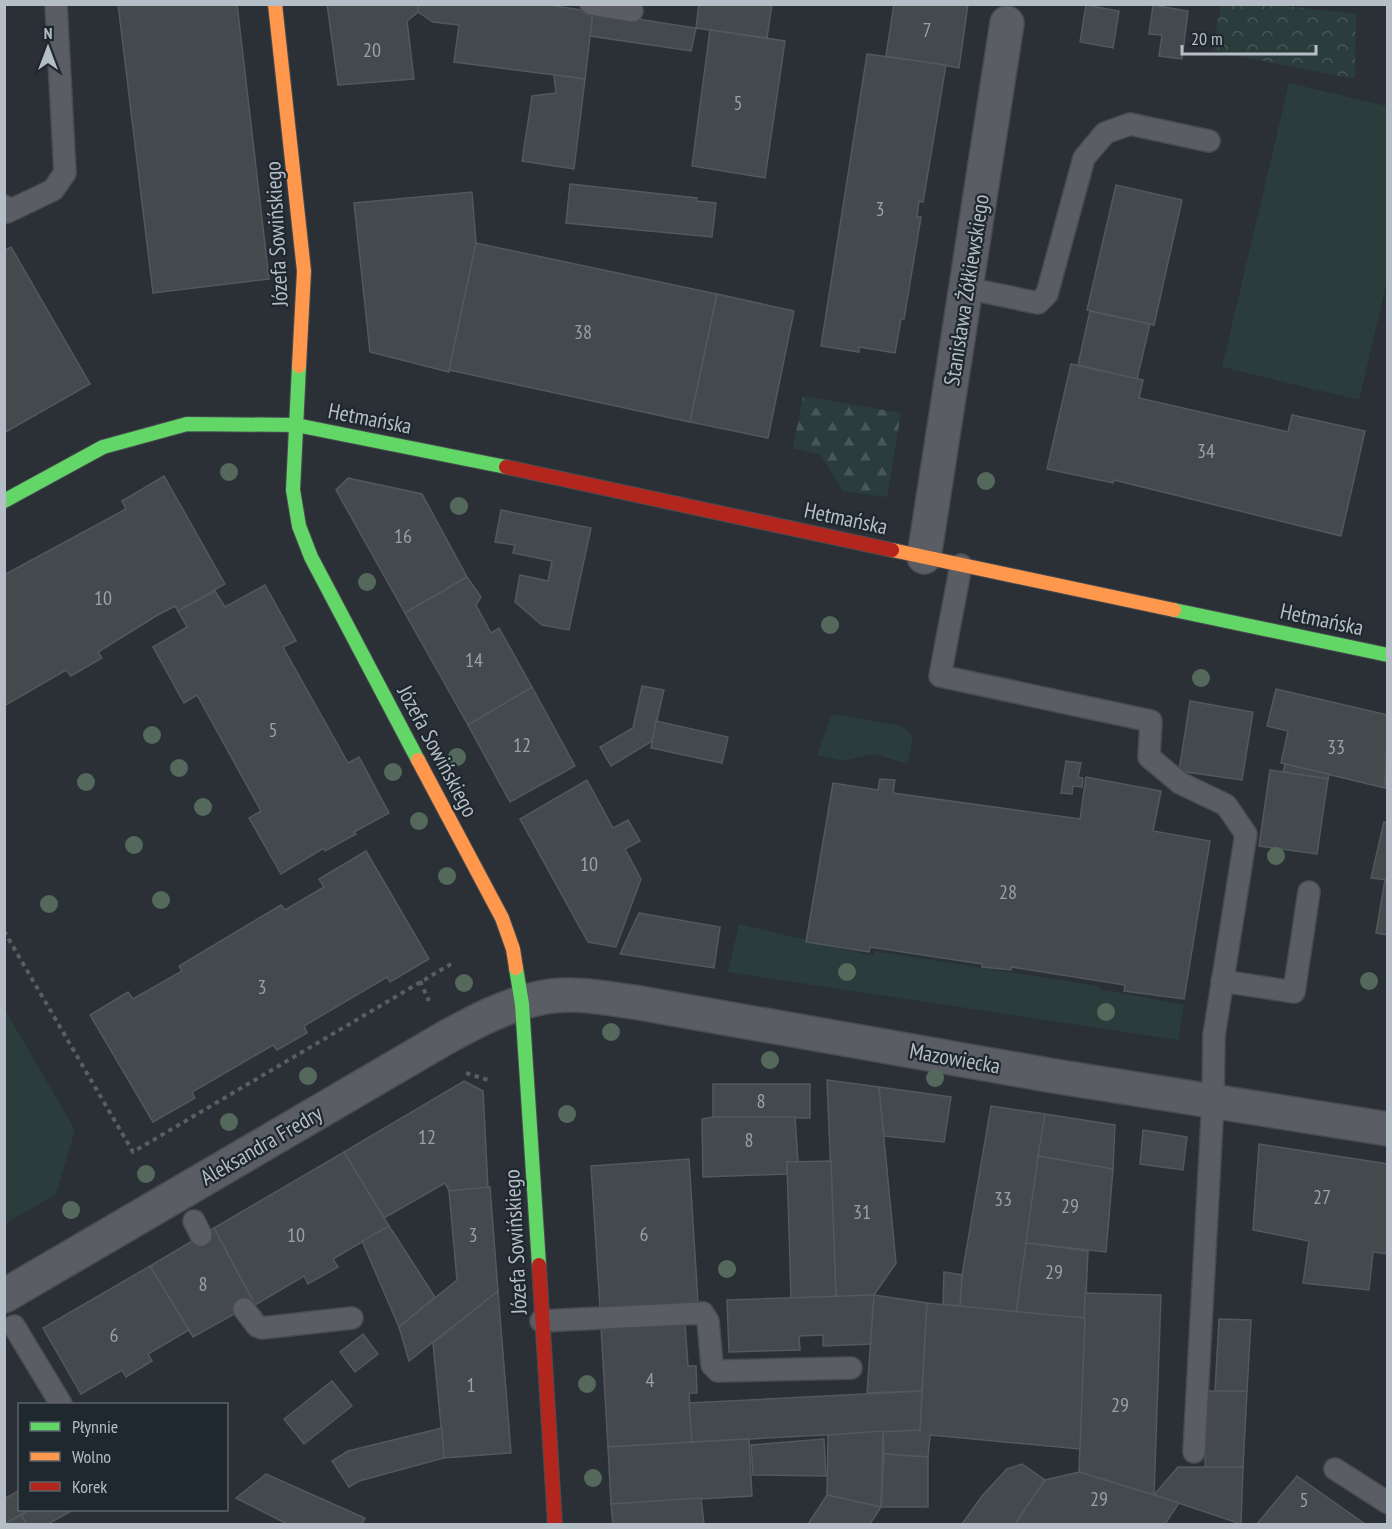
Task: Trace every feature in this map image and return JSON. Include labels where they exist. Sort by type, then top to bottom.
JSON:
[{"type":"street","name":"Józefa Sowińskiego","points":[[275,4],[297,189],[304,271],[294,504],[311,556],[502,918],[513,949],[522,1004],[555,1524]]},
{"type":"street","name":"Stanisława Żółkiewskiego","points":[[924,556],[1007,23]]},
{"type":"street","name":"Hetmańska","points":[[4,501],[103,447],[187,424],[296,425],[380,440],[1388,655]]},
{"type":"street","name":"Mazowiecka","points":[[522,1004],[541,998],[576,996],[634,1002],[1388,1129]]},
{"type":"street","name":"Aleksandra Fredry","points":[[9,1311],[445,1038],[500,1010],[522,1004]]},
{"type":"lane","points":[[4,206],[7,212],[53,190],[65,173],[56,4]]},
{"type":"lane","points":[[591,4],[632,11]]},
{"type":"lane","points":[[966,288],[1038,303],[1047,294],[1084,158],[1105,133],[1130,124],[1209,141]]},
{"type":"lane","points":[[961,565],[940,676],[1151,721],[1149,757],[1180,783],[1226,805],[1246,834],[1212,1055],[1213,1101],[1194,1452]]},
{"type":"lane","points":[[1222,981],[1294,992],[1310,892]]},
{"type":"lane","points":[[244,1309],[257,1326],[262,1328],[352,1318]]},
{"type":"lane","points":[[9,1311],[60,1403]]},
{"type":"lane","points":[[541,1321],[703,1313],[708,1321],[712,1365],[718,1371],[851,1368]]},
{"type":"lane","points":[[1335,1469],[1388,1503]]},
{"type":"path","points":[[4,931],[133,1152],[451,964]]},
{"type":"green space","points":[[1221,5],[1277,5],[1356,14],[1355,79],[1212,51]]},
{"type":"green space","points":[[1289,83],[1387,106],[1387,281],[1359,400],[1222,367]]},
{"type":"green space","points":[[803,396],[901,413],[887,497],[843,491],[821,455],[793,448]]},
{"type":"green space","points":[[832,714],[902,726],[913,737],[908,764],[874,754],[843,761],[817,755]]},
{"type":"green space","points":[[739,924],[873,956],[874,951],[1099,986],[1099,989],[1184,1005],[1178,1040],[728,972]]},
{"type":"green space","points":[[5,1010],[75,1130],[56,1194],[5,1224]]},
{"type":"building","points":[[118,4],[237,4],[269,279],[153,293]]},
{"type":"building","points":[[327,4],[419,4],[418,12],[407,21],[414,79],[338,85]]},
{"type":"building","points":[[419,4],[543,4],[593,12],[585,79],[454,62],[459,25],[433,22],[418,12]]},
{"type":"building","points":[[699,4],[772,4],[767,38],[696,28]]},
{"type":"building","points":[[894,4],[968,4],[959,68],[886,56]]},
{"type":"building","points":[[1086,5],[1119,11],[1113,48],[1080,42]]},
{"type":"building","points":[[1153,5],[1188,11],[1182,59],[1159,56],[1162,35],[1149,34]]},
{"type":"building","points":[[593,12],[696,28],[691,51],[590,36]]},
{"type":"building","points":[[710,30],[785,41],[765,178],[692,166]]},
{"type":"building","points":[[867,54],[946,65],[923,202],[919,201],[917,217],[921,217],[904,319],[901,319],[895,353],[859,347],[859,352],[821,346]]},
{"type":"building","points":[[554,75],[585,79],[574,169],[522,161],[532,96],[556,93]]},
{"type":"building","points":[[570,184],[697,198],[696,201],[716,203],[712,237],[566,223]]},
{"type":"building","points":[[1116,185],[1182,200],[1154,325],[1087,310]]},
{"type":"building","points":[[472,192],[476,243],[449,372],[370,352],[354,203]]},
{"type":"building","points":[[476,243],[717,294],[690,422],[449,370]]},
{"type":"building","points":[[11,247],[90,384],[4,433],[4,251]]},
{"type":"building","points":[[717,294],[794,311],[768,438],[690,422]]},
{"type":"building","points":[[1090,311],[1150,324],[1137,379],[1078,365]]},
{"type":"building","points":[[1071,364],[1143,380],[1139,398],[1288,432],[1292,415],[1365,431],[1341,536],[1114,480],[1113,483],[1047,469]]},
{"type":"building","points":[[164,476],[225,584],[178,611],[175,606],[156,616],[98,652],[102,658],[71,676],[66,670],[4,706],[4,575],[126,509],[122,501]]},
{"type":"building","points":[[348,478],[422,494],[467,577],[405,613],[336,490]]},
{"type":"building","points":[[501,510],[591,528],[569,630],[542,625],[515,602],[520,575],[548,581],[552,561],[513,553],[515,545],[495,542]]},
{"type":"building","points":[[467,577],[481,597],[476,605],[491,633],[499,628],[532,687],[468,725],[405,613]]},
{"type":"building","points":[[265,585],[296,641],[283,647],[348,763],[359,757],[389,813],[354,832],[356,834],[325,851],[324,848],[281,874],[249,818],[261,811],[197,695],[184,703],[153,647],[187,627],[178,611],[215,591],[225,607]]},
{"type":"building","points":[[642,686],[664,690],[652,741],[611,766],[600,747],[633,728]]},
{"type":"building","points":[[532,687],[575,766],[510,802],[468,725]]},
{"type":"building","points":[[1276,689],[1388,715],[1385,788],[1281,763],[1288,731],[1267,726]]},
{"type":"building","points":[[1190,701],[1253,712],[1242,780],[1179,771]]},
{"type":"building","points":[[656,721],[728,737],[722,763],[651,748]]},
{"type":"building","points":[[1066,761],[1081,763],[1078,777],[1083,778],[1082,787],[1073,786],[1072,794],[1061,793]]},
{"type":"building","points":[[1285,764],[1329,774],[1328,779],[1283,772]]},
{"type":"building","points":[[1270,770],[1328,779],[1317,854],[1259,846]]},
{"type":"building","points":[[1086,777],[1161,791],[1153,831],[1210,841],[1184,999],[1124,991],[1125,985],[1011,967],[1011,970],[982,967],[982,964],[870,947],[869,952],[806,942],[833,783],[878,790],[880,779],[895,780],[893,793],[1080,819]]},
{"type":"building","points":[[587,780],[613,828],[628,820],[640,841],[625,849],[641,879],[616,947],[588,942],[520,819]]},
{"type":"building","points":[[1384,822],[1388,823],[1388,880],[1371,878]]},
{"type":"building","points":[[366,851],[429,959],[390,982],[387,977],[304,1026],[307,1033],[277,1050],[273,1045],[192,1092],[195,1098],[153,1122],[90,1015],[128,992],[133,999],[182,971],[179,966],[281,905],[285,910],[324,887],[319,879]]},
{"type":"building","points":[[1385,880],[1388,880],[1388,935],[1376,933]]},
{"type":"building","points":[[639,913],[720,927],[714,968],[620,954]]},
{"type":"building","points":[[827,1080],[879,1087],[896,1263],[874,1295],[836,1297]]},
{"type":"building","points":[[464,1081],[483,1091],[488,1188],[449,1191],[445,1183],[384,1218],[344,1152]]},
{"type":"building","points":[[713,1084],[810,1084],[810,1118],[713,1117]]},
{"type":"building","points":[[879,1087],[951,1097],[944,1142],[884,1136]]},
{"type":"building","points":[[991,1106],[1045,1114],[1016,1314],[960,1306],[962,1275]]},
{"type":"building","points":[[1045,1114],[1115,1125],[1113,1169],[1038,1156]]},
{"type":"building","points":[[795,1117],[798,1162],[787,1162],[787,1174],[703,1177],[702,1119]]},
{"type":"building","points":[[1143,1130],[1187,1137],[1183,1170],[1140,1164]]},
{"type":"building","points":[[1259,1144],[1388,1164],[1388,1254],[1373,1252],[1369,1290],[1303,1283],[1309,1241],[1253,1230]]},
{"type":"building","points":[[344,1152],[389,1226],[333,1259],[338,1267],[308,1284],[304,1276],[255,1305],[214,1228]]},
{"type":"building","points":[[1038,1156],[1113,1169],[1106,1252],[1026,1243]]},
{"type":"building","points":[[689,1159],[698,1302],[600,1308],[591,1166]]},
{"type":"building","points":[[831,1161],[836,1297],[791,1298],[787,1162]]},
{"type":"building","points":[[490,1187],[498,1291],[409,1361],[399,1327],[457,1280],[449,1191]]},
{"type":"building","points":[[389,1226],[435,1297],[399,1327],[362,1241]]},
{"type":"building","points":[[214,1228],[254,1303],[193,1337],[150,1266]]},
{"type":"building","points":[[1026,1243],[1088,1251],[1085,1318],[1016,1314]]},
{"type":"building","points":[[150,1266],[189,1330],[148,1354],[152,1361],[126,1377],[122,1370],[81,1394],[43,1328]]},
{"type":"building","points":[[944,1272],[962,1275],[960,1306],[943,1304]]},
{"type":"building","points":[[498,1291],[511,1453],[444,1458],[433,1343]]},
{"type":"building","points":[[1085,1293],[1161,1295],[1154,1495],[1079,1472]]},
{"type":"building","points":[[874,1295],[871,1344],[823,1346],[823,1335],[799,1336],[800,1350],[729,1352],[727,1300]]},
{"type":"building","points":[[874,1295],[927,1303],[922,1391],[867,1393]]},
{"type":"building","points":[[927,1303],[1085,1318],[1080,1449],[930,1435],[928,1457],[884,1454],[883,1431],[920,1430]]},
{"type":"building","points":[[1219,1319],[1251,1320],[1247,1391],[1215,1391]]},
{"type":"building","points":[[685,1323],[688,1366],[696,1366],[697,1393],[689,1393],[692,1442],[608,1447],[601,1327]]},
{"type":"building","points":[[363,1334],[378,1354],[355,1372],[340,1352]]},
{"type":"building","points":[[332,1381],[352,1406],[304,1444],[284,1419]]},
{"type":"building","points":[[922,1391],[920,1430],[692,1442],[689,1403]]},
{"type":"building","points":[[1207,1391],[1247,1391],[1243,1467],[1205,1467]]},
{"type":"building","points":[[442,1428],[444,1458],[359,1481],[349,1487],[332,1461],[348,1451]]},
{"type":"building","points":[[883,1431],[881,1507],[827,1495],[828,1435]]},
{"type":"building","points":[[749,1439],[752,1496],[611,1504],[608,1447]]},
{"type":"building","points":[[824,1439],[826,1476],[753,1475],[751,1445]]},
{"type":"building","points":[[884,1454],[928,1457],[928,1507],[881,1507]]},
{"type":"building","points":[[1022,1464],[1045,1480],[1015,1524],[962,1524],[982,1496],[1007,1469]]},
{"type":"building","points":[[1178,1467],[1243,1467],[1241,1524],[1154,1495]]},
{"type":"building","points":[[1079,1472],[1179,1503],[1165,1524],[1015,1524],[1045,1480]]},
{"type":"building","points":[[266,1474],[365,1518],[362,1524],[287,1524],[236,1498]]},
{"type":"building","points":[[1297,1476],[1365,1524],[1257,1524]]},
{"type":"building","points":[[18,1491],[18,1511],[28,1511],[4,1524],[4,1499]]},
{"type":"building","points":[[827,1495],[881,1507],[870,1524],[808,1524]]},
{"type":"building","points":[[701,1498],[704,1524],[613,1524],[611,1504]]},
{"type":"building","points":[[28,1511],[71,1511],[48,1524],[27,1524],[21,1515]]},
{"type":"building","points":[[21,1515],[27,1524],[4,1524]]},
{"type":"traffic: fast","points":[[299,366],[293,490],[299,526],[311,557],[418,760]]},
{"type":"traffic: fast","points":[[4,501],[103,447],[187,424],[296,425],[506,467]]},
{"type":"traffic: fast","points":[[1174,610],[1388,655]]},
{"type":"traffic: fast","points":[[516,968],[522,1004],[539,1265]]},
{"type":"traffic: slow","points":[[275,4],[304,271],[299,366]]},
{"type":"traffic: slow","points":[[892,550],[1174,610]]},
{"type":"traffic: slow","points":[[418,760],[502,918],[513,949],[516,968]]},
{"type":"traffic: jam","points":[[506,467],[892,550]]},
{"type":"traffic: jam","points":[[539,1265],[555,1524]]}]
